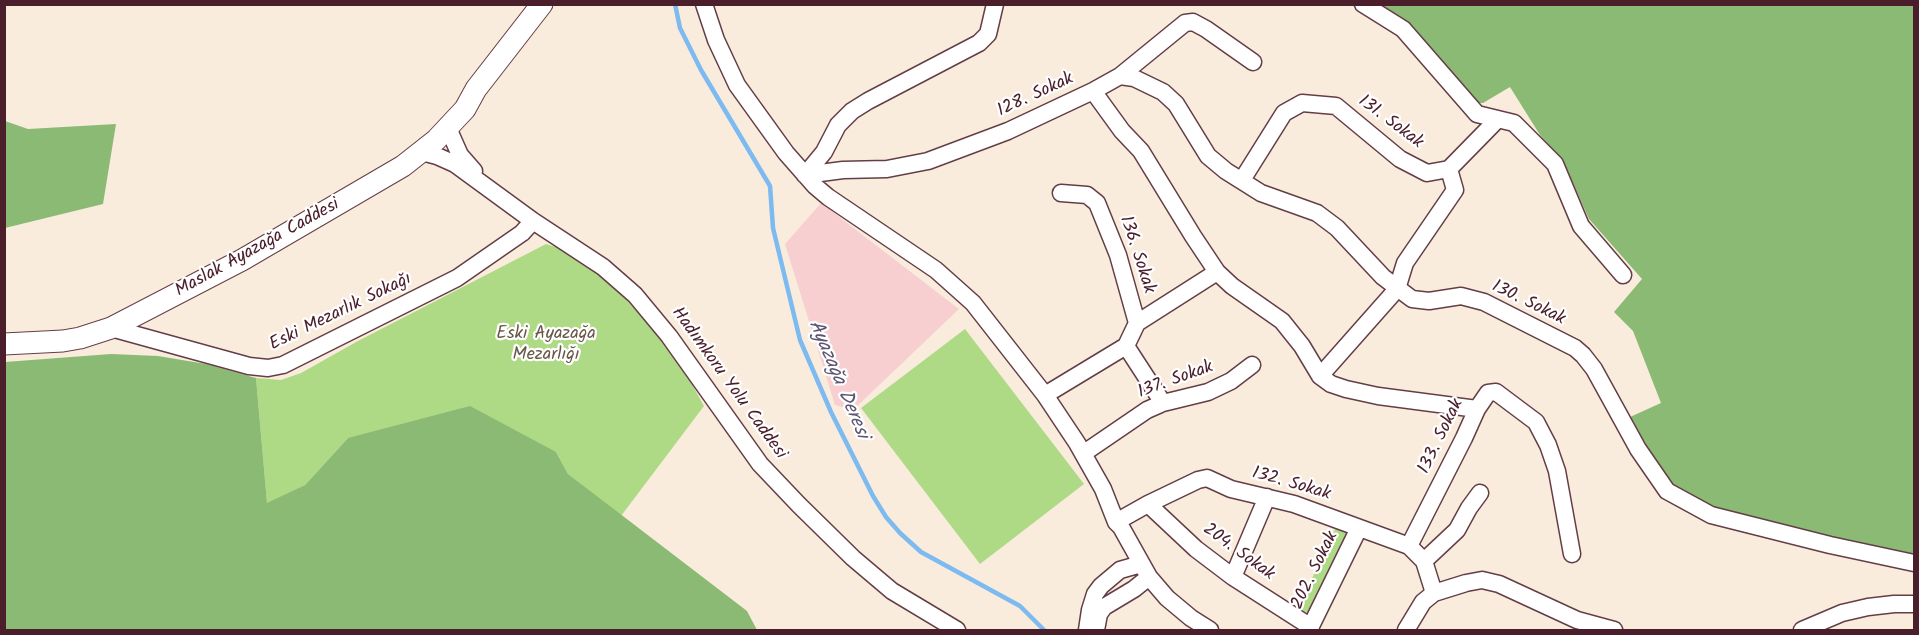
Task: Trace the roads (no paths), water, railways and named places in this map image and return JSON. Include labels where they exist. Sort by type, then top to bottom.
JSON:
[{"type":"main road","name":"Maslak Ayazağa Caddesi","points":[[4,333],[76,327],[118,311],[415,150],[448,128],[465,109],[476,89],[537,8]]},
{"type":"main road","name":"Maslak Ayazağa Caddesi","points":[[4,344],[63,341],[111,328],[257,251],[376,183],[415,150],[463,98],[476,89]]},
{"type":"street","points":[[805,175],[824,152],[838,125],[852,111],[980,43],[988,34],[995,4]]},
{"type":"street","points":[[1363,4],[1404,29],[1476,114],[1515,123],[1555,164],[1581,226],[1623,275]]},
{"type":"street","points":[[706,5],[716,40],[737,85],[778,144],[828,197],[936,270],[961,291],[998,333],[1045,395],[1084,453],[1116,523],[1117,535],[1141,572],[1152,596],[1194,630]]},
{"type":"street","name":"128. Sokak","points":[[805,175],[843,170],[887,169],[928,161],[1008,131],[1120,76],[1185,23],[1193,22],[1253,62]]},
{"type":"street","name":"130. Sokak","points":[[1120,76],[1134,78],[1163,92],[1176,104],[1208,156],[1226,171],[1261,193],[1317,213],[1337,228],[1383,277],[1412,299],[1429,302],[1461,296],[1484,303],[1575,348],[1584,355],[1594,369],[1654,474],[1667,491],[1686,503],[1711,515],[1751,526],[1914,563]]},
{"type":"street","points":[[1093,91],[1122,131],[1142,151],[1217,272],[1232,286],[1282,321],[1302,346],[1320,376],[1330,384],[1346,389],[1477,409]]},
{"type":"street","name":"131. Sokak","points":[[1242,180],[1284,113],[1302,104],[1336,106],[1400,159],[1427,173],[1449,169]]},
{"type":"street","points":[[1320,376],[1397,289],[1405,263],[1455,190],[1449,169],[1497,120]]},
{"type":"street","name":"Hadımkoru Yolu Caddesi","points":[[448,128],[460,154],[490,189]]},
{"type":"street","name":"Hadımkoru Yolu Caddesi","points":[[415,150],[445,159],[603,267],[635,295],[669,336],[760,464],[846,550],[892,591],[957,630]]},
{"type":"street","name":"136. Sokak","points":[[1061,193],[1087,195],[1097,204],[1118,255],[1137,323]]},
{"type":"street","name":"Eski Mezarlık Sokağı","points":[[111,328],[249,366],[268,368],[283,365],[458,278],[522,233],[533,221]]},
{"type":"street","name":"136. Sokak","points":[[1126,346],[1137,323],[1217,272]]},
{"type":"street","points":[[1045,395],[1126,346],[1163,403]]},
{"type":"street","name":"137. Sokak","points":[[1084,453],[1132,419],[1163,403],[1208,392],[1231,381],[1252,365]]},
{"type":"street","name":"133. Sokak","points":[[1409,546],[1477,409],[1488,393],[1496,392],[1536,422],[1548,445],[1557,471],[1572,554]]},
{"type":"street","name":"132. Sokak","points":[[1116,523],[1148,504],[1207,478],[1231,489],[1294,504],[1328,515],[1409,546],[1424,561],[1434,593]]},
{"type":"street","points":[[1424,561],[1457,530],[1480,493]]},
{"type":"street","points":[[1233,577],[1267,497]]},
{"type":"street","name":"204. Sokak","points":[[1148,504],[1196,549],[1310,629]]},
{"type":"street","name":"202. Sokak","points":[[1310,629],[1359,528]]},
{"type":"street","points":[[1086,630],[1095,594],[1120,570],[1141,572],[1167,598],[1210,630]]},
{"type":"street","points":[[1096,630],[1099,614],[1104,607],[1141,572]]},
{"type":"street","points":[[1406,630],[1423,602],[1434,593],[1482,580],[1499,585],[1577,620],[1614,630]]},
{"type":"street","points":[[1802,630],[1842,614],[1868,607],[1914,604]]},
{"type":"waterway","name":"Ayazağa Deresi","points":[[675,4],[680,28],[701,70],[770,186],[773,228],[800,340],[831,412],[873,496],[886,517],[921,552],[1020,606],[1044,630]]},
{"type":"park label","name":"Eski Ayazağa Mezarlığı","points":[[546,345]]}]
